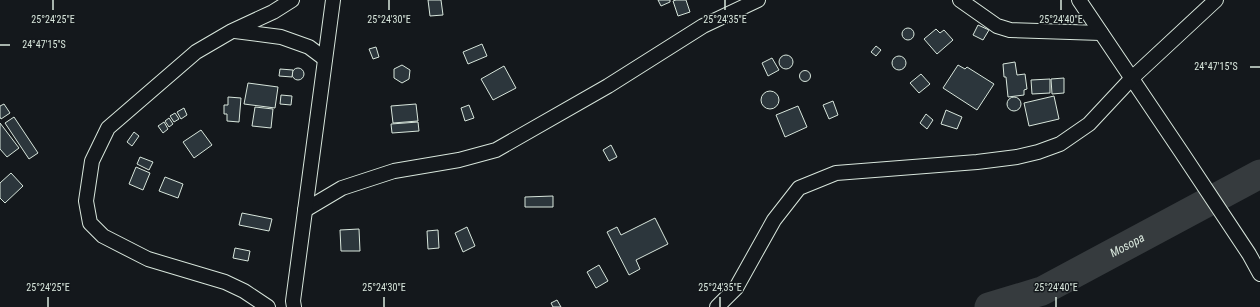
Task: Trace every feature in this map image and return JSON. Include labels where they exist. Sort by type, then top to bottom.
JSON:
[{"type":"street","points":[[268,307],[244,291],[225,282],[148,259],[103,236],[90,223],[86,202],[92,161],[108,128],[196,52],[232,31],[273,12],[292,0]]},
{"type":"street","points":[[294,307],[293,301],[333,0]]},
{"type":"street","points":[[305,210],[342,188],[394,171],[459,160],[496,150],[608,86],[703,26],[758,0]]},
{"type":"street","points":[[960,0],[997,26],[1010,30],[1101,33]]},
{"type":"street","points":[[1079,0],[1249,254],[1260,274]]},
{"type":"street","points":[[717,307],[736,288],[774,220],[798,188],[836,173],[977,162],[1016,157],[1038,152],[1060,144],[1089,124],[1132,78],[1216,0]]},
{"type":"street","points":[[232,31],[281,37],[309,47],[325,59]]},
{"type":"building","points":[[428,0],[441,0],[443,15],[430,16]]},
{"type":"building","points":[[658,0],[670,0],[670,2],[661,6]]},
{"type":"building","points":[[686,0],[690,12],[678,16],[673,1]]},
{"type":"building","points":[[978,25],[989,30],[983,40],[973,35]]},
{"type":"building","points":[[908,28],[912,30],[914,34],[912,38],[908,40],[904,38],[902,34],[904,30]]},
{"type":"building","points":[[936,29],[940,33],[944,30],[953,40],[937,54],[924,39]]},
{"type":"building","points":[[482,44],[487,56],[468,64],[463,52]]},
{"type":"building","points":[[876,46],[881,50],[876,56],[871,52]]},
{"type":"building","points":[[376,47],[379,57],[373,59],[369,49]]},
{"type":"building","points":[[786,55],[791,57],[793,62],[791,67],[786,69],[781,67],[779,62],[781,57]]},
{"type":"building","points":[[896,56],[902,56],[906,60],[906,66],[902,70],[896,70],[892,66],[892,60]]},
{"type":"building","points":[[772,58],[779,70],[768,76],[762,63]]},
{"type":"building","points":[[1015,62],[1017,75],[1025,74],[1027,89],[1024,90],[1024,95],[1008,97],[1003,64]]},
{"type":"building","points":[[402,65],[410,70],[409,79],[402,83],[394,78],[394,69]]},
{"type":"building","points":[[958,65],[965,69],[967,67],[994,84],[977,110],[943,88]]},
{"type":"building","points":[[504,66],[516,88],[493,100],[481,79]]},
{"type":"building","points":[[298,68],[302,70],[304,74],[302,78],[298,80],[294,78],[292,74],[294,70]]},
{"type":"building","points":[[280,69],[293,70],[292,77],[279,76]]},
{"type":"building","points":[[803,71],[807,71],[809,72],[809,80],[803,81],[800,78],[800,74]]},
{"type":"building","points":[[921,74],[930,84],[919,93],[910,83]]},
{"type":"building","points":[[1064,78],[1064,93],[1052,94],[1051,79]]},
{"type":"building","points":[[1050,79],[1050,93],[1032,94],[1031,80]]},
{"type":"building","points":[[248,83],[278,87],[275,108],[244,104]]},
{"type":"building","points":[[770,91],[776,94],[779,100],[776,106],[770,109],[764,106],[761,100],[764,94]]},
{"type":"building","points":[[281,95],[292,96],[291,105],[280,104]]},
{"type":"building","points":[[1054,96],[1059,119],[1029,126],[1024,103]]},
{"type":"building","points":[[228,97],[241,98],[239,122],[227,121],[227,114],[224,114],[224,105],[228,105]]},
{"type":"building","points":[[1011,97],[1017,97],[1021,101],[1021,107],[1017,111],[1011,111],[1007,107],[1007,101]]},
{"type":"building","points":[[833,101],[838,115],[829,119],[823,105]]},
{"type":"building","points":[[4,104],[10,113],[1,119],[0,106]]},
{"type":"building","points":[[416,104],[418,121],[393,123],[391,106]]},
{"type":"building","points":[[469,105],[474,118],[465,121],[461,108]]},
{"type":"building","points":[[798,106],[807,127],[785,137],[776,115]]},
{"type":"building","points":[[255,107],[273,109],[271,128],[252,126]]},
{"type":"building","points":[[184,108],[187,115],[181,119],[177,112]]},
{"type":"building","points":[[946,110],[962,117],[957,129],[941,124]]},
{"type":"building","points":[[175,113],[179,119],[174,122],[170,116]]},
{"type":"building","points":[[926,114],[933,120],[927,129],[920,123]]},
{"type":"building","points":[[14,117],[38,153],[29,159],[5,123]]},
{"type":"building","points":[[169,118],[173,124],[169,127],[165,121]]},
{"type":"building","points":[[164,122],[168,129],[163,133],[158,126]]},
{"type":"building","points":[[418,122],[419,131],[392,133],[391,124]]},
{"type":"building","points":[[0,123],[19,148],[7,157],[0,149]]},
{"type":"building","points":[[201,130],[212,145],[194,158],[183,142]]},
{"type":"building","points":[[134,132],[139,136],[132,146],[127,142]]},
{"type":"building","points":[[611,145],[617,157],[609,161],[603,150]]},
{"type":"building","points":[[140,157],[153,162],[149,170],[137,164]]},
{"type":"building","points":[[136,167],[150,173],[143,190],[129,184]]},
{"type":"building","points":[[11,173],[23,186],[5,203],[0,198],[0,183]]},
{"type":"building","points":[[165,177],[183,184],[178,198],[159,191]]},
{"type":"building","points":[[553,196],[553,207],[525,207],[525,197]]},
{"type":"building","points":[[242,213],[272,219],[269,231],[239,225]]},
{"type":"building","points":[[655,218],[668,244],[636,260],[640,269],[629,275],[607,232],[617,227],[621,235]]},
{"type":"building","points":[[467,227],[475,246],[463,252],[455,233]]},
{"type":"building","points":[[359,229],[360,251],[341,251],[340,230]]},
{"type":"building","points":[[438,230],[439,248],[428,249],[427,231]]},
{"type":"building","points":[[235,248],[250,251],[248,261],[233,258]]},
{"type":"building","points":[[599,265],[608,281],[596,288],[587,272]]},
{"type":"building","points":[[557,300],[561,307],[553,307],[551,303]]},
{"type":"waterway","name":"Mosopa","points":[[989,307],[1042,291],[1260,174]]}]
